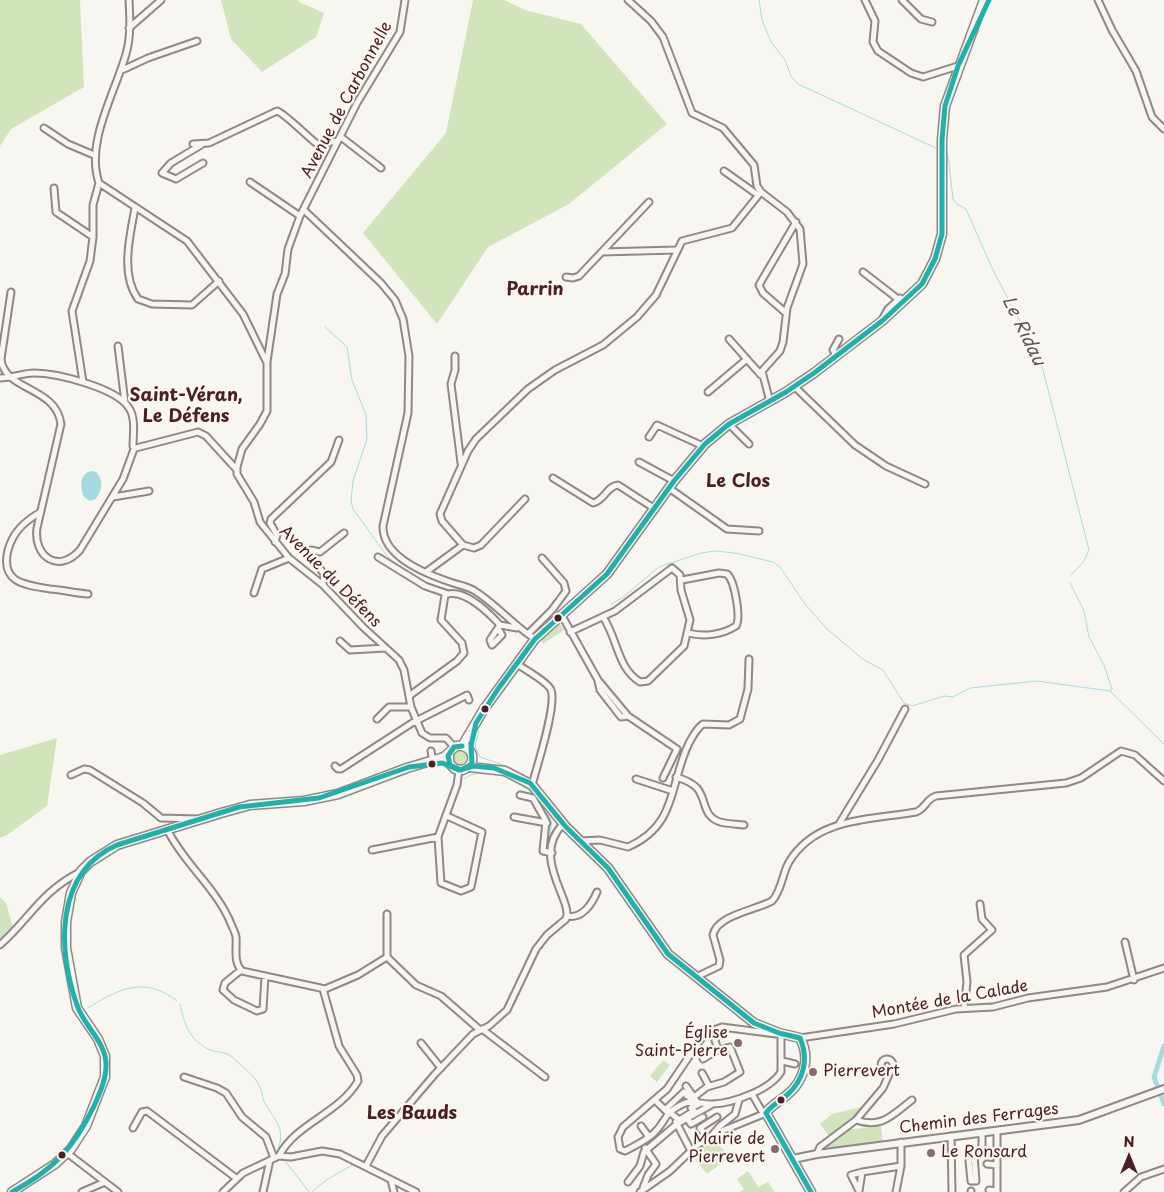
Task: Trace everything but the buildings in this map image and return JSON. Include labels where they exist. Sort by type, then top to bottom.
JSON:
[{"type":"main road","points":[[966,48],[984,0]]},
{"type":"main road","points":[[433,762],[455,749],[476,723],[536,638],[607,574],[674,481],[703,446],[729,424],[795,387],[882,321],[913,294],[930,271],[941,241],[944,221],[943,116],[958,66],[989,0]]},
{"type":"main road","points":[[470,766],[476,723]]},
{"type":"main road","points":[[455,749],[472,754],[494,768],[520,777],[532,784],[563,824],[608,868],[668,954],[749,1019],[781,1036],[800,1038],[806,1062],[804,1071],[789,1094],[764,1113],[811,1192]]},
{"type":"main road","points":[[450,765],[455,749]]},
{"type":"main road","points":[[12,1192],[48,1169],[67,1153],[86,1126],[102,1086],[106,1066],[105,1056],[98,1039],[78,1010],[66,948],[69,898],[81,871],[97,856],[108,849],[200,819],[250,805],[327,797],[423,763],[433,762],[450,765],[459,770],[470,766],[494,768]]},
{"type":"street","points":[[83,382],[72,311],[88,269],[94,238],[94,205],[99,183],[94,155],[126,53],[130,0]]},
{"type":"street","points":[[129,28],[161,0]]},
{"type":"street","name":"Avenue de Carbonnelle","points":[[267,363],[277,294],[286,274],[288,249],[300,216],[357,104],[400,32],[405,0]]},
{"type":"street","points":[[628,0],[651,22],[663,37],[692,113],[723,128],[754,165],[759,194]]},
{"type":"street","points":[[866,0],[875,21],[873,42],[878,51],[911,73],[923,77],[958,66]]},
{"type":"street","points":[[902,0],[921,19],[932,22]]},
{"type":"street","points":[[1098,0],[1112,30],[1136,71],[1152,117],[1164,129]]},
{"type":"street","points":[[120,71],[148,58],[197,41]]},
{"type":"street","points":[[194,144],[209,144],[277,111],[282,112],[296,128],[317,144],[339,139],[381,168]]},
{"type":"street","points":[[44,128],[68,144],[94,155]]},
{"type":"street","points":[[201,145],[171,162],[162,173],[176,179],[203,163]]},
{"type":"street","points":[[724,171],[784,208],[796,222],[801,234],[803,264],[786,313],[782,347],[763,368],[762,376],[770,402]]},
{"type":"street","points":[[250,182],[300,216]]},
{"type":"street","points":[[99,183],[135,208],[185,238],[219,280],[243,314],[267,363],[267,412],[242,449],[236,470]]},
{"type":"street","points":[[54,188],[56,212],[94,238]]},
{"type":"street","points":[[525,499],[481,545],[474,548],[463,545],[442,521],[440,516],[462,464],[476,438],[518,396],[555,370],[603,346],[637,317],[656,296],[676,250],[684,239],[724,231],[734,226],[759,194]]},
{"type":"street","points":[[566,277],[577,277],[649,202]]},
{"type":"street","points":[[135,208],[129,248],[129,268],[132,290],[138,299],[152,304],[192,305],[198,302],[219,280]]},
{"type":"street","points":[[304,210],[381,283],[401,311],[409,356],[408,413],[382,530],[386,541],[398,556],[426,572],[476,591],[517,628],[536,638]]},
{"type":"street","points":[[786,313],[763,294],[759,285],[796,222]]},
{"type":"street","points":[[602,252],[676,250]]},
{"type":"street","points":[[863,272],[898,299]]},
{"type":"street","points":[[0,378],[12,378],[37,373],[83,382],[125,403],[130,410],[133,419],[134,448],[128,468],[113,497],[80,550],[71,558],[63,561],[48,558],[39,550],[36,536],[39,513],[60,434],[60,418],[49,400],[12,378],[4,369],[1,359],[11,292]]},
{"type":"street","points":[[882,321],[886,312],[898,299],[913,294]]},
{"type":"street","points":[[729,339],[762,376]]},
{"type":"street","points":[[836,356],[833,350],[839,339]]},
{"type":"street","points":[[118,346],[125,403]]},
{"type":"street","points":[[455,356],[455,370],[451,384],[462,464]]},
{"type":"street","points":[[708,392],[747,359]]},
{"type":"street","points":[[795,387],[855,445],[892,469],[925,484]]},
{"type":"street","points":[[729,424],[749,444]]},
{"type":"street","points":[[649,437],[656,425],[703,446]]},
{"type":"street","name":"Avenue du Défens","points":[[134,448],[198,432],[206,436],[236,470],[254,502],[260,522],[275,542],[289,558],[323,585],[402,664],[411,707],[425,737],[446,738],[455,749]]},
{"type":"street","points":[[275,542],[277,536],[271,519],[331,462],[339,440]]},
{"type":"street","points":[[639,462],[674,481]]},
{"type":"street","points":[[553,478],[593,503],[597,503],[611,487],[617,485],[655,508]]},
{"type":"street","points":[[669,488],[727,529],[759,531]]},
{"type":"street","points":[[113,497],[149,491]]},
{"type":"street","points":[[39,513],[22,525],[10,544],[6,560],[10,574],[16,581],[30,586],[88,594]]},
{"type":"street","points":[[323,585],[324,574],[308,553],[311,550],[320,552],[344,533]]},
{"type":"street","points":[[426,572],[463,545]]},
{"type":"street","points":[[378,557],[426,586],[448,594],[462,596],[478,604],[499,628],[502,636],[495,645],[490,644],[490,640],[499,628]]},
{"type":"street","points":[[254,593],[262,569],[289,558]]},
{"type":"street","points":[[528,634],[552,610],[566,591],[564,583],[542,558]]},
{"type":"street","points":[[570,632],[603,617],[638,596],[672,568],[678,572],[682,580],[681,590],[690,617],[688,633],[681,652],[644,683],[634,679],[626,670],[611,630],[603,617]]},
{"type":"street","points":[[682,580],[719,573],[728,574],[733,580],[738,619],[736,626],[729,630],[705,636],[688,633]]},
{"type":"street","points":[[409,696],[457,661],[464,653],[462,643],[440,620],[444,597],[448,594]]},
{"type":"street","points":[[561,614],[598,680],[628,716],[677,749],[663,778]]},
{"type":"street","points":[[499,628],[517,628]]},
{"type":"street","points":[[340,641],[350,650],[386,648]]},
{"type":"street","points":[[581,841],[600,840],[623,847],[631,846],[663,820],[668,810],[676,777],[685,752],[699,726],[706,724],[729,725],[740,719],[748,689],[749,659]]},
{"type":"street","points":[[517,664],[548,686],[552,693],[551,710],[532,784]]},
{"type":"street","points":[[335,766],[341,769],[416,721],[467,695],[469,700]]},
{"type":"street","points":[[377,719],[391,706],[411,707]]},
{"type":"street","points":[[839,824],[878,760],[905,709]]},
{"type":"street","points":[[431,751],[433,762]]},
{"type":"street","points":[[696,977],[720,966],[713,934],[718,924],[727,918],[772,901],[788,864],[800,848],[811,838],[839,824],[919,811],[930,798],[936,796],[1020,789],[1073,781],[1122,752],[1134,755],[1164,781]]},
{"type":"street","points":[[71,775],[84,769],[90,770],[143,803],[161,818],[200,819]]},
{"type":"street","points":[[446,816],[479,829],[483,835],[472,886],[461,891],[441,882],[438,837],[459,770]]},
{"type":"street","points":[[676,777],[697,788],[704,808],[712,818],[722,822],[744,825]]},
{"type":"street","points":[[636,779],[673,792]]},
{"type":"street","points":[[520,794],[535,800],[546,823],[543,852],[552,854]]},
{"type":"street","points":[[514,817],[546,823]]},
{"type":"street","points":[[563,824],[558,830],[552,854],[552,870],[568,916]]},
{"type":"street","points":[[167,829],[174,845],[212,889],[223,908],[235,934],[236,959],[241,970],[323,989],[358,975],[387,957]]},
{"type":"street","points":[[372,850],[438,837]]},
{"type":"street","points":[[0,945],[47,893],[62,881],[81,871]]},
{"type":"street","points":[[568,916],[575,917],[585,910],[597,892]]},
{"type":"street","points":[[964,1008],[967,980],[964,955],[992,930],[982,919],[980,904]]},
{"type":"street","points":[[387,914],[387,957],[416,985],[441,996],[481,1030],[544,1077]]},
{"type":"street","points":[[366,1166],[382,1136],[441,1068],[473,1034],[499,1019],[507,1010],[536,949],[568,916]]},
{"type":"street","points":[[1125,942],[1134,980]]},
{"type":"street","name":"Montée de la Calade","points":[[800,1038],[894,1024],[964,1008],[993,1007],[1028,998],[1107,987],[1134,980],[1164,968]]},
{"type":"street","points":[[241,970],[226,983],[223,990],[234,1000],[257,1011],[262,1009],[266,977]]},
{"type":"street","points":[[223,1192],[236,1178],[274,1158],[286,1144],[333,1109],[358,1081],[357,1075],[339,1046],[323,989]]},
{"type":"street","points":[[628,1182],[640,1166],[646,1148],[677,1124],[712,1105],[738,1100],[752,1094],[778,1076],[782,1060],[781,1036],[726,1027],[711,1030],[702,1036],[672,1082],[655,1100],[631,1118],[618,1138],[621,1150],[629,1148],[649,1137],[656,1131],[668,1112],[693,1099],[709,1086],[740,1073],[730,1047],[718,1050],[702,1059]]},
{"type":"street","points":[[714,1037],[718,1050]]},
{"type":"street","points":[[421,1043],[441,1068]]},
{"type":"street","points":[[782,1060],[795,1064]]},
{"type":"street","points":[[817,1154],[819,1148],[856,1120],[883,1088],[891,1070]]},
{"type":"street","points":[[702,1073],[709,1086]]},
{"type":"street","points":[[184,1077],[226,1093],[242,1117],[266,1137],[274,1158],[263,1192]]},
{"type":"street","points":[[686,1086],[693,1099]]},
{"type":"street","name":"Chemin des Ferrages","points":[[792,1159],[901,1142],[997,1131],[1090,1117],[1160,1090]]},
{"type":"street","points":[[691,1151],[677,1124],[666,1109],[684,1092],[698,1103],[712,1105]]},
{"type":"street","points":[[641,1190],[670,1171],[705,1136],[712,1135],[764,1113],[752,1094]]},
{"type":"street","points":[[655,1100],[680,1120],[694,1111],[692,1108],[698,1103]]},
{"type":"street","points":[[712,1135],[735,1114],[738,1100]]},
{"type":"street","points":[[856,1120],[870,1124],[882,1122],[912,1100]]},
{"type":"street","points":[[133,1128],[142,1112],[147,1111],[236,1178]]},
{"type":"street","points":[[699,1111],[707,1123]]},
{"type":"street","points":[[687,1118],[690,1124],[703,1116]]},
{"type":"street","points":[[705,1136],[700,1128],[717,1117]]},
{"type":"street","points":[[640,1126],[649,1137]]},
{"type":"street","points":[[989,1190],[997,1192],[997,1131]]},
{"type":"street","points":[[972,1171],[974,1155],[982,1148],[982,1132]]},
{"type":"street","points":[[951,1136],[952,1192]]},
{"type":"street","points":[[896,1192],[901,1166],[901,1142]]},
{"type":"street","points":[[641,1190],[656,1164],[646,1148]]},
{"type":"street","points":[[274,1158],[331,1152],[366,1166],[416,1192]]},
{"type":"street","points":[[67,1153],[118,1192]]},
{"type":"street","points":[[987,1164],[997,1164]]},
{"type":"street","points":[[862,1172],[901,1166]]},
{"type":"street","points":[[1124,1192],[1140,1177],[1164,1169]]},
{"type":"street","points":[[391,1180],[394,1192]]},
{"type":"street","points":[[82,1192],[104,1182]]},
{"type":"green space","points":[[0,0],[80,0],[84,87],[11,129],[0,146]]},
{"type":"green space","points":[[221,0],[299,0],[299,2],[324,13],[316,37],[262,72],[231,39]]},
{"type":"green space","points":[[473,0],[504,0],[525,10],[581,24],[667,124],[569,204],[488,247],[437,324],[363,233],[446,133]]},
{"type":"green space","points":[[558,622],[564,630],[543,644],[540,638]]},
{"type":"green space","points":[[57,738],[47,806],[0,838],[0,755]]},
{"type":"green space","points":[[457,750],[463,750],[468,755],[466,764],[457,766],[452,761],[452,755]]},
{"type":"green space","points":[[0,897],[6,903],[13,928],[0,939]]},
{"type":"green space","points":[[663,1060],[670,1065],[657,1082],[650,1076]]},
{"type":"green space","points":[[861,1107],[864,1109],[829,1136],[820,1124],[832,1114]]},
{"type":"green space","points":[[881,1126],[883,1143],[825,1148],[846,1130]]},
{"type":"green space","points":[[712,1137],[730,1157],[707,1174],[691,1155]]},
{"type":"green space","points":[[748,1171],[758,1187],[768,1182],[775,1192],[740,1192],[744,1189],[737,1179]]},
{"type":"water","points":[[91,471],[99,475],[101,485],[96,499],[90,501],[84,497],[81,486],[84,475]]},
{"type":"waterway","name":"Le Ridau","points":[[759,0],[762,20],[771,42],[785,60],[791,76],[798,84],[938,149]]},
{"type":"waterway","name":"Le Ridau","points":[[946,153],[948,155],[953,199],[957,204],[966,209],[992,268],[1041,362],[1089,550],[1084,561],[1071,575]]},
{"type":"waterway","points":[[325,327],[347,347],[352,380],[366,415],[367,439],[353,481],[351,501],[353,509],[387,556],[402,569]]},
{"type":"waterway","points":[[611,604],[622,598],[659,567],[701,553],[715,551],[735,553],[773,562],[780,567],[805,604],[827,629],[864,660],[883,670],[904,703],[912,706],[944,696],[953,697],[970,688],[1037,681],[1110,691]]},
{"type":"waterway","points":[[418,579],[479,600],[497,616]]},
{"type":"waterway","name":"Le Ridau","points":[[1070,583],[1084,611],[1089,637],[1104,665],[1112,689],[1110,691],[1164,744]]},
{"type":"waterway","points":[[479,731],[475,746],[480,757],[506,766]]},
{"type":"waterway","points":[[464,779],[475,774],[501,775],[515,781],[528,790],[547,811],[551,822],[547,849]]},
{"type":"waterway","points":[[520,977],[531,953]]},
{"type":"waterway","points":[[88,1008],[122,990],[143,987],[166,993],[177,1001]]},
{"type":"waterway","points":[[180,1004],[186,1025],[197,1042],[210,1050],[230,1055],[258,1083],[263,1099],[279,1126],[281,1136],[278,1150]]},
{"type":"waterway","points":[[452,1052],[474,1030]]},
{"type":"waterway","points":[[1164,1046],[1154,1077],[1164,1104]]},
{"type":"waterway","points":[[427,1079],[435,1071]]},
{"type":"waterway","points":[[397,1114],[422,1084]]},
{"type":"waterway","points":[[283,1158],[309,1192]]},
{"type":"waterway","points":[[359,1161],[366,1160]]},
{"type":"waterway","points":[[312,1192],[327,1180],[354,1164]]},
{"type":"transit line","points":[[462,746],[454,747],[448,756],[450,765],[461,770],[472,764],[471,746],[476,723],[498,689],[535,639],[607,574],[674,481],[705,444],[729,424],[786,392],[814,373],[882,321],[922,284],[935,259],[942,234],[942,140],[945,106],[958,66],[989,0]]},
{"type":"transit line","points":[[12,1192],[51,1166],[70,1146],[79,1134],[99,1096],[104,1079],[106,1062],[102,1047],[80,1013],[70,983],[66,961],[65,937],[66,914],[72,893],[82,874],[97,857],[117,845],[239,807],[319,798],[409,767],[442,763],[459,770],[474,766],[494,768],[530,783],[566,827],[608,868],[668,954],[754,1023],[779,1033],[800,1038]]},
{"type":"transit line","points":[[766,1113],[793,1089],[801,1076],[804,1054],[800,1038]]},
{"type":"transit line","points":[[766,1113],[811,1192]]},
{"type":"place","name":"Église Saint-Pierre","points":[[738,1043]]},
{"type":"place","name":"Pierrevert","points":[[813,1072]]},
{"type":"place","name":"Mairie de Pierrevert","points":[[775,1149]]},
{"type":"place","name":"Le Ronsard","points":[[931,1153]]},
{"type":"district","name":"Parrin","points":[[535,290]]},
{"type":"district","name":"Saint-Véran, Le Défens","points":[[186,406]]},
{"type":"district","name":"Le Clos","points":[[738,482]]},
{"type":"district","name":"Les Bauds","points":[[412,1114]]}]
